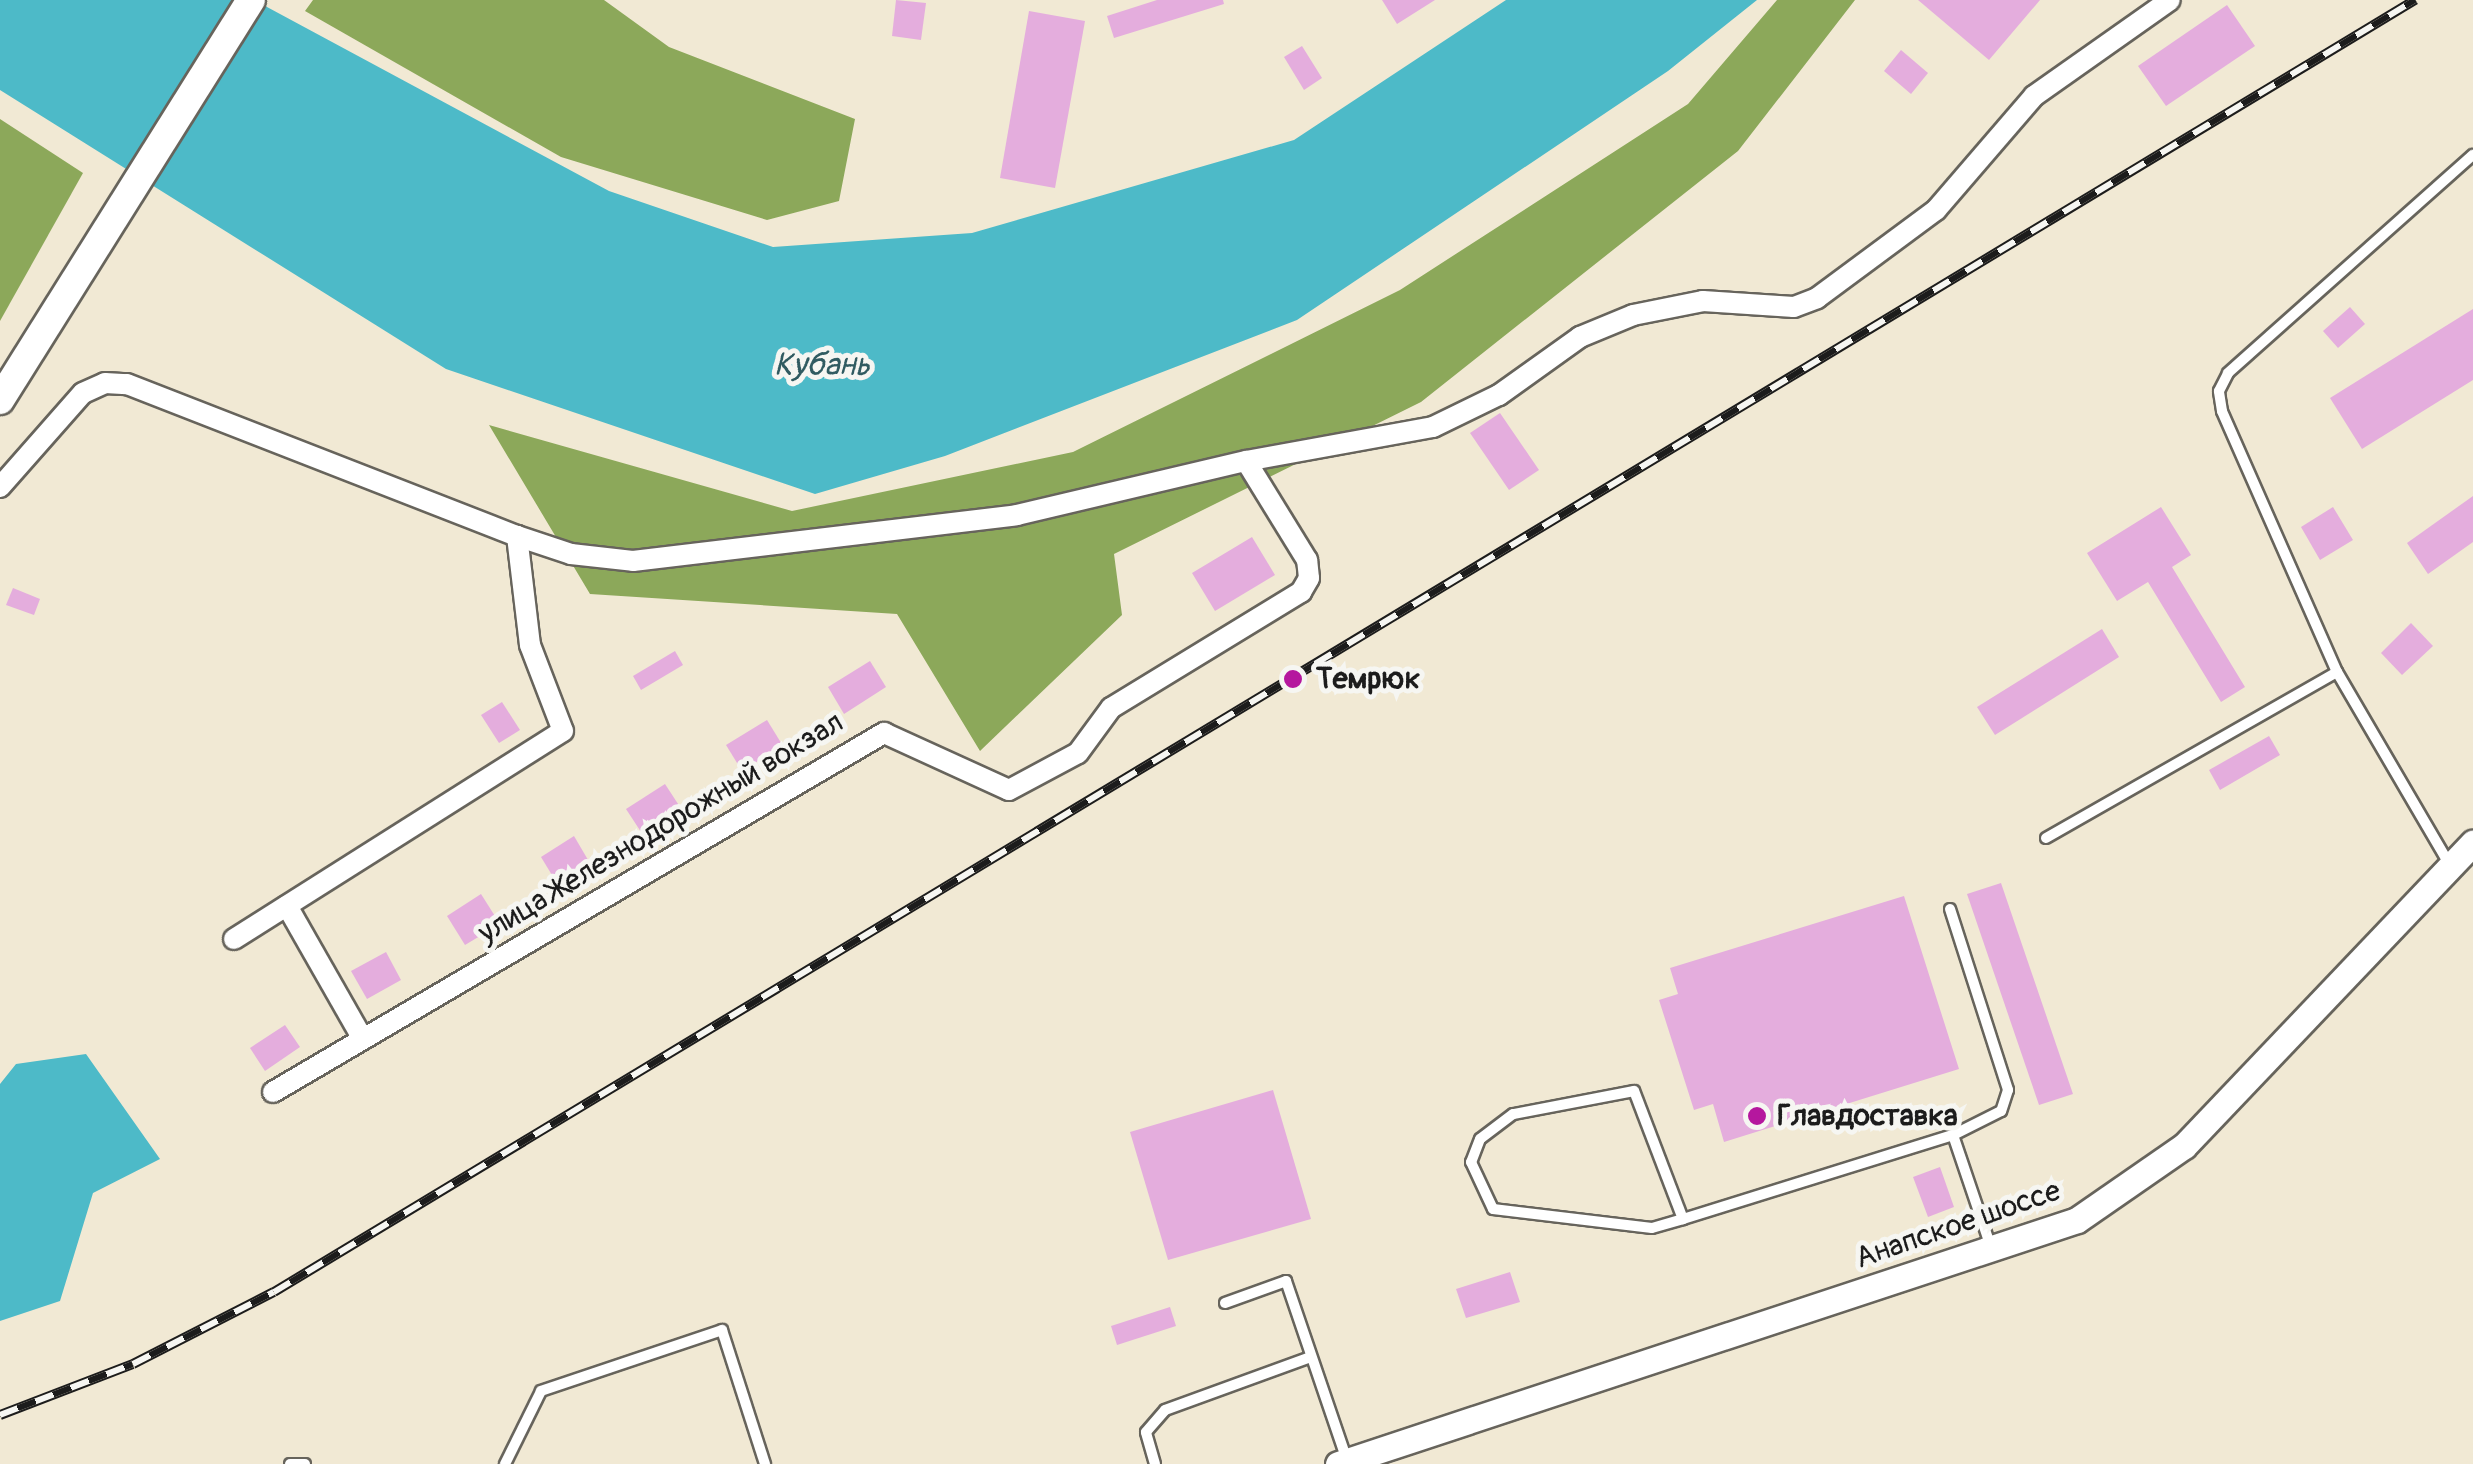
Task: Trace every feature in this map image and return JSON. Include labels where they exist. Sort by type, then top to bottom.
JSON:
[{"type":"main road","points":[[0,400],[251,0]]},
{"type":"street","points":[[0,486],[83,393],[105,383],[127,384],[516,536],[572,554],[633,561],[747,551],[1017,516],[1246,461],[1432,427],[1499,395],[1580,337],[1633,315],[1703,301],[1794,308],[1817,298],[1936,210],[2034,96],[2170,0]]},
{"type":"street","name":"улица Железнодорожный вокзал","points":[[273,1092],[884,733],[1009,790],[1078,752],[1112,708],[1301,592],[1310,578],[1307,560],[1246,461]]},
{"type":"street","points":[[234,939],[563,732],[530,646],[516,536]]},
{"type":"street","name":"Анапское шоссе","points":[[1342,1462],[1992,1253],[2077,1220],[2184,1146],[2473,842]]},
{"type":"street","points":[[287,906],[363,1038]]},
{"type":"lane","points":[[2451,868],[2338,672],[2222,411],[2220,390],[2228,374],[2473,155]]},
{"type":"lane","points":[[2046,838],[2338,672]]},
{"type":"lane","points":[[1683,1218],[1634,1091],[1514,1114],[1480,1138],[1471,1162],[1493,1209],[1652,1228],[1954,1134],[2002,1111],[2008,1090],[1950,909]]},
{"type":"lane","points":[[1954,1134],[1992,1253]]},
{"type":"lane","points":[[1226,1303],[1286,1282],[1342,1462]]},
{"type":"lane","points":[[505,1464],[540,1392],[722,1330],[764,1464]]},
{"type":"lane","points":[[1155,1464],[1146,1432],[1166,1410],[1311,1356]]},
{"type":"lane","points":[[290,1464],[305,1464]]},
{"type":"green space","points":[[313,0],[604,0],[669,47],[855,119],[839,201],[767,220],[561,157],[305,11]]},
{"type":"green space","points":[[1777,0],[1855,0],[1738,151],[1421,402],[1114,554],[1122,615],[980,751],[897,614],[590,594],[489,425],[792,511],[1073,452],[1400,290],[1688,104]]},
{"type":"green space","points":[[0,119],[83,173],[0,321]]},
{"type":"water","name":"Кубань","points":[[0,0],[254,0],[609,191],[773,247],[972,233],[1294,140],[1506,0],[1757,0],[1668,71],[1297,320],[945,456],[815,494],[446,369],[0,90]]},
{"type":"water","points":[[86,1054],[160,1159],[93,1193],[60,1301],[0,1321],[0,1084],[16,1064]]},
{"type":"building","points":[[896,0],[926,3],[921,40],[892,36]]},
{"type":"building","points":[[1157,0],[1223,0],[1224,4],[1114,38],[1107,16]]},
{"type":"building","points":[[1382,0],[1435,0],[1397,24]]},
{"type":"building","points":[[1918,0],[2040,0],[1989,60]]},
{"type":"building","points":[[2227,5],[2255,46],[2166,106],[2138,66]]},
{"type":"building","points":[[1029,11],[1085,21],[1055,188],[1000,178]]},
{"type":"building","points":[[1302,46],[1322,78],[1304,90],[1284,57]]},
{"type":"building","points":[[1901,50],[1928,73],[1911,94],[1884,71]]},
{"type":"building","points":[[2350,307],[2365,324],[2338,348],[2323,331]]},
{"type":"building","points":[[2473,309],[2473,380],[2362,449],[2330,398]]},
{"type":"building","points":[[1500,413],[1539,470],[1509,490],[1470,433]]},
{"type":"building","points":[[2473,496],[2473,542],[2428,574],[2407,543]]},
{"type":"building","points":[[2161,507],[2191,555],[2172,567],[2245,687],[2221,702],[2148,582],[2117,601],[2087,553]]},
{"type":"building","points":[[2333,507],[2353,540],[2320,560],[2301,527]]},
{"type":"building","points":[[1252,537],[1275,575],[1215,611],[1192,573]]},
{"type":"building","points":[[13,588],[40,599],[34,615],[6,605]]},
{"type":"building","points":[[2411,623],[2433,646],[2402,675],[2381,653]]},
{"type":"building","points":[[2102,629],[2119,657],[1995,735],[1977,707]]},
{"type":"building","points":[[675,651],[683,665],[641,690],[633,676]]},
{"type":"building","points":[[870,661],[886,687],[844,714],[828,687]]},
{"type":"building","points":[[502,702],[520,730],[499,743],[481,715]]},
{"type":"building","points":[[767,720],[783,746],[742,771],[726,745]]},
{"type":"building","points":[[2269,736],[2280,755],[2220,790],[2209,770]]},
{"type":"building","points":[[665,784],[682,810],[643,835],[626,809]]},
{"type":"building","points":[[574,836],[591,865],[558,885],[541,857]]},
{"type":"building","points":[[2001,883],[2073,1094],[2039,1105],[1967,894]]},
{"type":"building","points":[[481,894],[500,924],[465,945],[447,916]]},
{"type":"building","points":[[1904,896],[1959,1069],[1724,1142],[1713,1104],[1694,1110],[1659,1000],[1678,994],[1670,968]]},
{"type":"building","points":[[386,952],[401,980],[367,999],[351,971]]},
{"type":"building","points":[[285,1025],[300,1047],[265,1071],[250,1048]]},
{"type":"building","points":[[1273,1090],[1311,1219],[1168,1260],[1130,1132]]},
{"type":"building","points":[[1940,1167],[1954,1207],[1928,1217],[1913,1177]]},
{"type":"building","points":[[1510,1272],[1520,1302],[1466,1318],[1456,1289]]},
{"type":"building","points":[[1170,1307],[1176,1326],[1117,1345],[1111,1326]]},
{"type":"railway","points":[[0,1415],[133,1364],[274,1292],[2415,0]]},
{"type":"place","name":"Темрюк","points":[[1293,679]]},
{"type":"place","name":"Главдоставка","points":[[1757,1116]]}]
